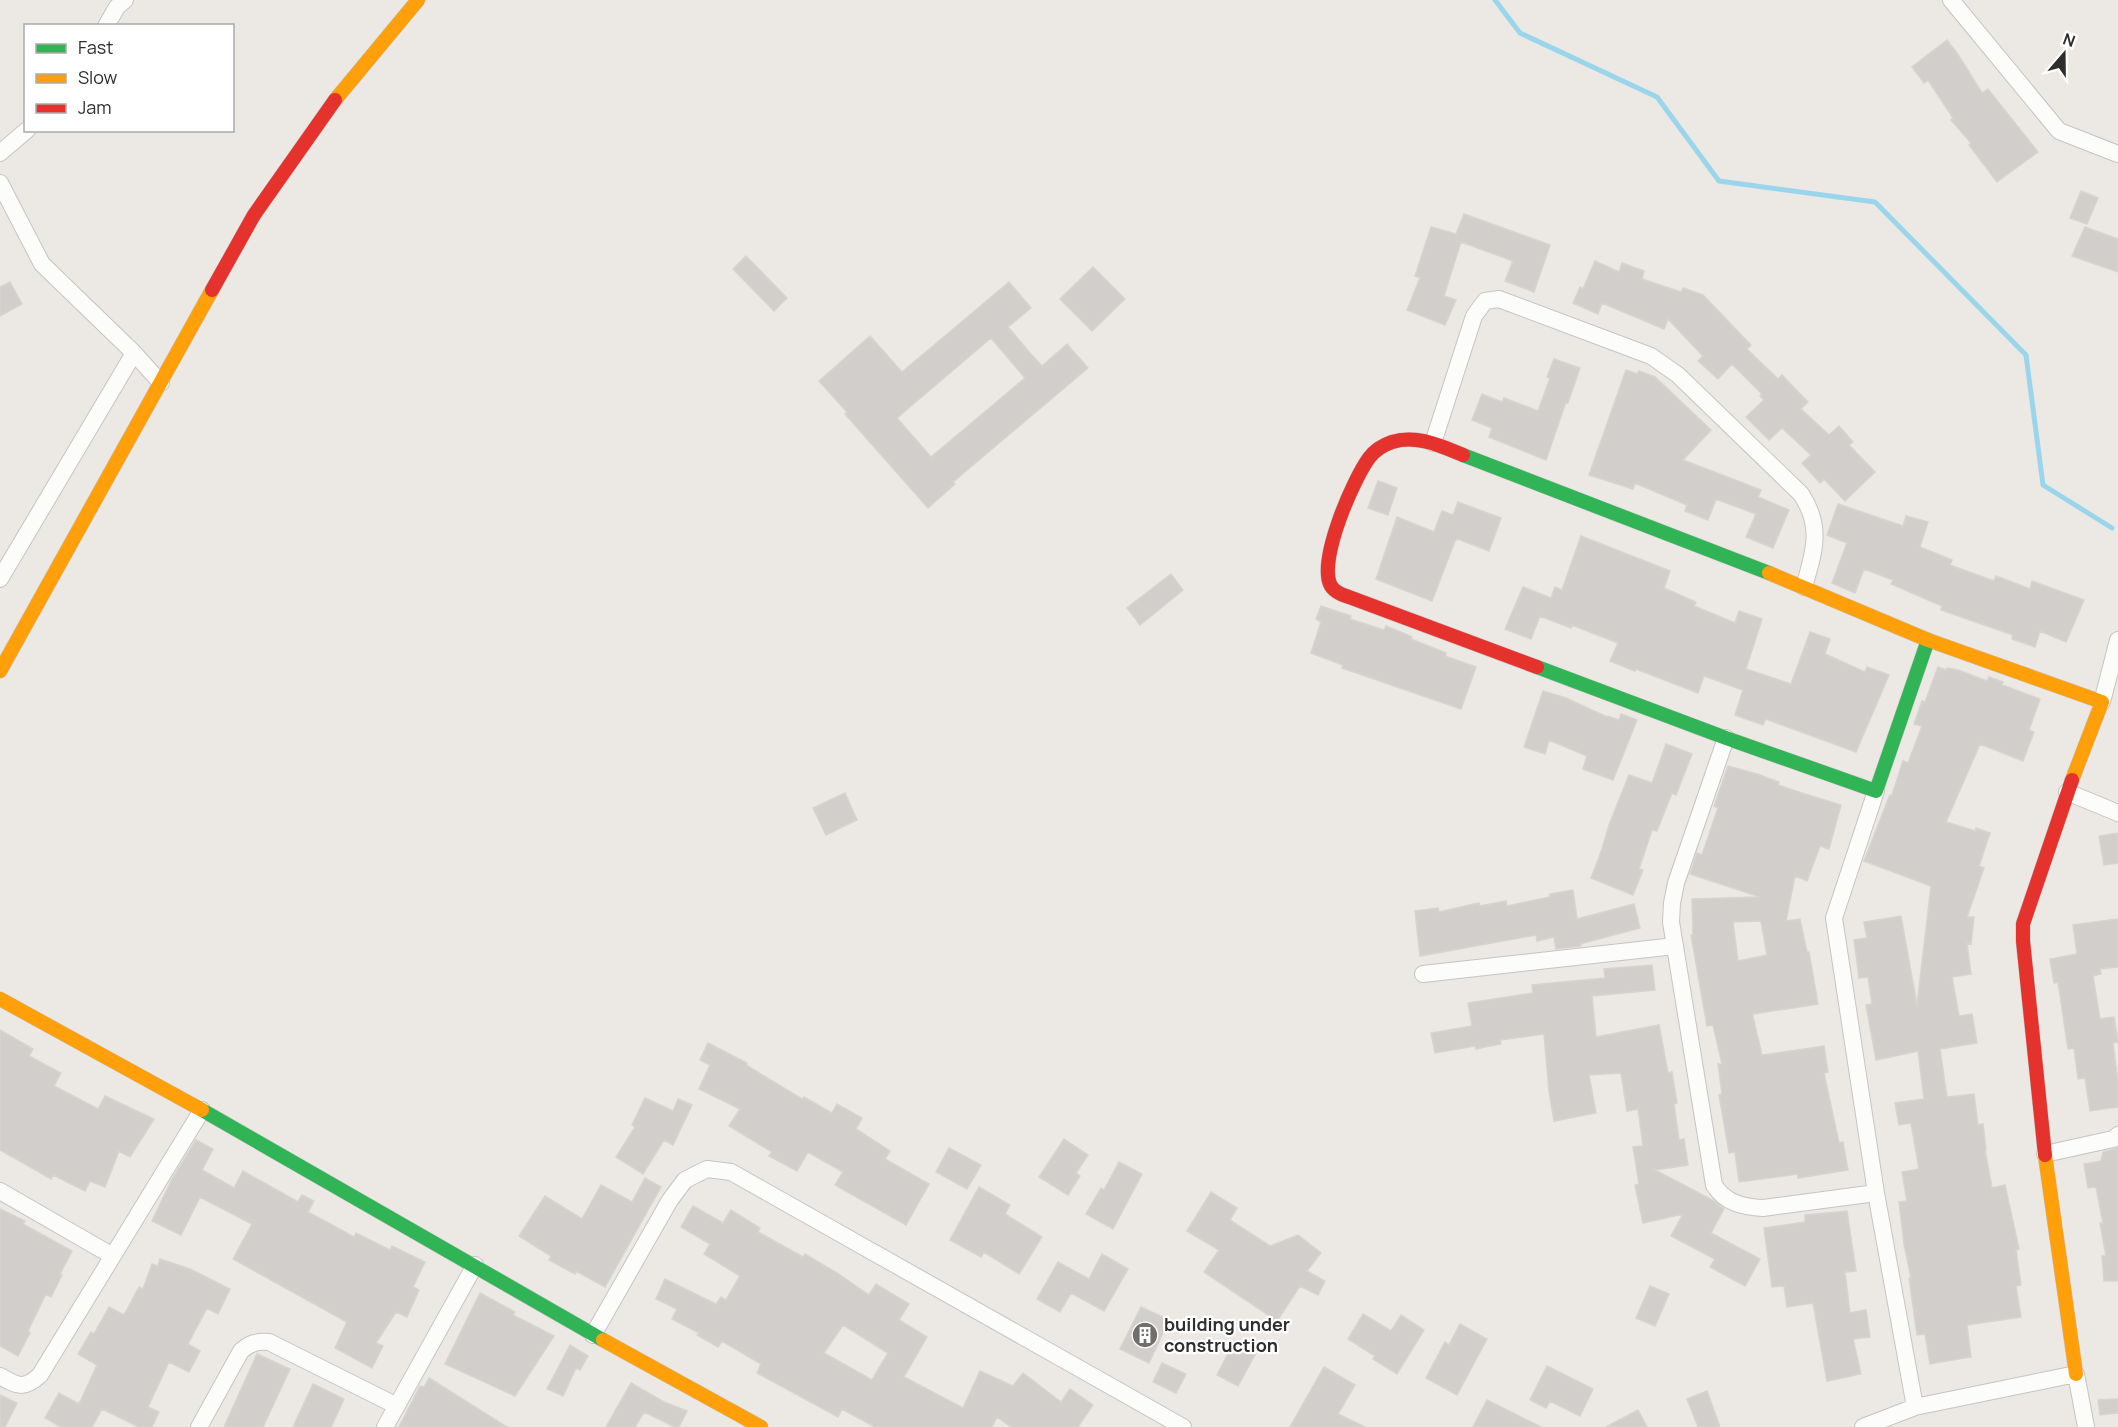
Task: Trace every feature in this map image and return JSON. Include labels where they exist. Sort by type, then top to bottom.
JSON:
[{"type":"street","points":[[0,671],[254,215],[339,94],[418,0]]},
{"type":"street","points":[[1951,0],[2059,131],[2118,154]]},
{"type":"street","points":[[107,24],[118,2]]},
{"type":"street","points":[[0,153],[25,132]]},
{"type":"street","points":[[0,183],[42,264],[134,353],[160,383]]},
{"type":"street","points":[[1433,443],[1474,316],[1485,301],[1499,299],[1651,356],[1678,375],[1801,494],[1815,523],[1814,552],[1804,587]]},
{"type":"street","points":[[0,579],[134,353]]},
{"type":"street","points":[[1876,791],[1726,738],[1362,602],[1336,590],[1330,584],[1328,565],[1344,506],[1358,473],[1378,448],[1404,438],[1433,443],[1804,587],[1928,640],[2102,702]]},
{"type":"street","points":[[1915,1407],[1876,1193],[1834,918],[1928,640]]},
{"type":"street","points":[[2086,1427],[2076,1374],[2045,1154],[2023,924],[2067,792],[2102,702],[2118,640]]},
{"type":"street","points":[[1726,738],[1676,883],[1671,922],[1714,1185],[1721,1196],[1743,1206],[1763,1208],[1876,1193]]},
{"type":"street","points":[[2067,792],[2118,813]]},
{"type":"street","points":[[1423,974],[1675,946]]},
{"type":"street","points":[[0,999],[202,1110],[475,1265],[593,1335],[755,1425]]},
{"type":"street","points":[[0,1376],[16,1385],[30,1384],[40,1375],[111,1255],[202,1110]]},
{"type":"street","points":[[2045,1154],[2113,1139],[2118,1135]]},
{"type":"street","points":[[593,1335],[670,1200],[686,1180],[707,1169],[731,1172],[1183,1427]]},
{"type":"street","points":[[0,1191],[111,1255]]},
{"type":"street","points":[[385,1427],[475,1265]]},
{"type":"street","points":[[199,1427],[241,1351],[252,1343],[261,1341],[269,1342],[397,1407]]},
{"type":"street","points":[[1863,1427],[1915,1407],[2076,1374]]},
{"type":"building","points":[[1947,40],[1982,93],[1988,89],[2038,152],[1997,182],[1969,145],[1971,143],[1951,120],[1953,118],[1928,80],[1924,83],[1912,67]]},
{"type":"building","points":[[2081,191],[2098,198],[2087,224],[2070,218]]},
{"type":"building","points":[[1464,214],[1550,245],[1534,292],[1505,281],[1513,261],[1461,242],[1444,296],[1456,300],[1445,325],[1407,310],[1420,278],[1415,276],[1431,227],[1456,234]]},
{"type":"building","points":[[2085,227],[2118,239],[2118,272],[2072,256]]},
{"type":"building","points":[[746,256],[787,298],[774,311],[733,269]]},
{"type":"building","points":[[1595,261],[1619,272],[1622,263],[1644,271],[1642,279],[1681,292],[1683,288],[1703,295],[1751,345],[1747,349],[1778,379],[1782,375],[1808,402],[1801,409],[1829,435],[1839,426],[1853,442],[1849,445],[1875,472],[1845,501],[1824,479],[1820,483],[1802,463],[1811,455],[1782,428],[1769,440],[1746,417],[1764,400],[1760,396],[1762,394],[1732,364],[1718,379],[1698,361],[1703,356],[1668,319],[1664,329],[1602,303],[1598,314],[1573,303],[1580,287],[1583,289]]},
{"type":"building","points":[[1093,267],[1125,299],[1092,331],[1060,299]]},
{"type":"building","points":[[10,282],[22,304],[0,316],[0,287]]},
{"type":"building","points":[[1009,282],[1031,308],[1008,327],[1042,366],[1067,344],[1088,368],[953,482],[955,484],[928,508],[819,381],[870,336],[902,372]],"holes":[[[991,338],[1025,378],[931,457],[897,418]]]},
{"type":"building","points":[[1554,359],[1580,368],[1546,460],[1489,437],[1492,428],[1472,420],[1482,394],[1502,402],[1504,398],[1538,411]]},
{"type":"building","points":[[1626,370],[1637,374],[1639,371],[1655,377],[1711,430],[1683,460],[1761,490],[1758,497],[1789,510],[1773,548],[1746,537],[1756,514],[1716,499],[1708,520],[1685,511],[1687,505],[1635,483],[1633,489],[1589,475]]},
{"type":"building","points":[[1378,481],[1397,488],[1388,515],[1368,508]]},
{"type":"building","points":[[1458,502],[1501,518],[1489,551],[1458,539],[1455,541],[1432,601],[1376,579],[1397,517],[1434,532],[1442,511],[1453,515]]},
{"type":"building","points":[[1838,504],[1903,526],[1906,516],[1928,522],[1920,547],[1952,560],[1950,565],[1994,581],[1996,576],[2030,589],[2032,581],[2084,600],[2066,642],[2040,631],[2035,647],[2012,639],[2013,635],[1941,610],[1942,606],[1891,584],[1893,580],[1864,569],[1855,593],[1832,583],[1847,543],[1827,535]]},
{"type":"building","points":[[1581,536],[1670,571],[1664,588],[1696,602],[1694,606],[1735,623],[1739,611],[1762,619],[1746,669],[1791,684],[1810,632],[1830,639],[1825,654],[1865,672],[1867,667],[1889,675],[1856,752],[1766,719],[1763,725],[1735,715],[1743,690],[1704,676],[1698,693],[1610,661],[1618,643],[1572,625],[1571,628],[1540,616],[1531,639],[1505,629],[1523,587],[1551,598],[1555,587],[1562,590]]},
{"type":"building","points":[[1171,574],[1183,590],[1140,625],[1127,608]]},
{"type":"building","points":[[1321,606],[1351,616],[1350,619],[1384,630],[1386,626],[1446,653],[1445,656],[1476,667],[1461,709],[1342,668],[1343,665],[1311,653],[1321,622],[1316,619]]},
{"type":"building","points":[[1938,667],[1958,670],[1987,681],[1989,677],[2003,682],[2002,685],[2040,699],[2029,730],[2034,732],[2023,761],[1980,744],[1946,822],[1990,833],[1979,866],[1984,868],[1967,917],[1974,917],[1971,944],[1967,943],[1971,974],[1952,977],[1959,1016],[1972,1014],[1977,1043],[1940,1049],[1947,1097],[1974,1094],[1978,1125],[1983,1124],[1992,1188],[2005,1185],[2019,1249],[2016,1250],[2021,1285],[2016,1286],[2021,1317],[1967,1325],[1971,1357],[1930,1364],[1925,1334],[1917,1335],[1899,1202],[1907,1201],[1902,1172],[1919,1169],[1911,1123],[1899,1125],[1895,1103],[1924,1099],[1918,1051],[1876,1060],[1866,1005],[1872,1004],[1868,977],[1859,978],[1854,940],[1867,938],[1864,922],[1901,916],[1917,1005],[1931,886],[1864,861],[1889,797],[1892,795],[1903,761],[1908,763],[1922,726],[1914,724]]},
{"type":"building","points":[[1543,691],[1566,698],[1607,717],[1619,720],[1621,714],[1637,720],[1613,780],[1583,769],[1587,756],[1549,740],[1545,754],[1524,747]]},
{"type":"building","points":[[1666,744],[1692,754],[1676,795],[1672,793],[1657,831],[1652,830],[1639,869],[1643,870],[1633,895],[1591,878],[1629,775],[1652,783]]},
{"type":"building","points":[[1728,766],[1757,774],[1779,782],[1778,785],[1841,805],[1829,849],[1820,846],[1807,881],[1795,876],[1786,921],[1800,919],[1807,952],[1809,952],[1818,1004],[1753,1014],[1753,1017],[1762,1055],[1824,1046],[1828,1072],[1824,1073],[1839,1143],[1843,1142],[1848,1170],[1798,1178],[1798,1174],[1739,1182],[1735,1152],[1729,1153],[1719,1095],[1722,1094],[1718,1064],[1722,1064],[1713,1025],[1707,1026],[1691,935],[1693,935],[1692,899],[1760,897],[1690,874],[1697,853],[1702,855],[1718,808],[1714,806]],"holes":[[[1761,921],[1767,955],[1738,961],[1733,922]]]},
{"type":"building","points":[[845,793],[857,820],[826,835],[813,808]]},
{"type":"building","points":[[2118,833],[2118,863],[2104,865],[2099,836]]},
{"type":"building","points":[[1573,890],[1577,919],[1634,904],[1640,928],[1580,944],[1581,946],[1556,949],[1554,937],[1537,941],[1536,935],[1420,956],[1415,911],[1438,908],[1439,912],[1479,903],[1480,906],[1506,901],[1507,906]]},
{"type":"building","points":[[2118,919],[2118,967],[2100,969],[2101,974],[2093,976],[2100,1019],[2114,1017],[2118,1042],[2113,1043],[2118,1083],[2118,1107],[2090,1111],[2085,1078],[2078,1079],[2074,1048],[2068,1049],[2058,982],[2054,983],[2050,959],[2077,954],[2073,925]]},
{"type":"building","points":[[1652,965],[1655,990],[1592,996],[1596,1037],[1659,1025],[1668,1073],[1672,1072],[1679,1140],[1684,1139],[1688,1165],[1655,1170],[1714,1201],[1724,1209],[1711,1233],[1760,1259],[1745,1286],[1710,1267],[1715,1259],[1671,1236],[1683,1214],[1643,1223],[1635,1185],[1639,1184],[1633,1147],[1643,1146],[1638,1109],[1627,1111],[1621,1073],[1589,1075],[1596,1113],[1554,1121],[1544,1034],[1500,1040],[1501,1044],[1476,1049],[1475,1046],[1435,1053],[1431,1033],[1472,1026],[1468,1003],[1533,993],[1532,985],[1605,978],[1604,969]]},
{"type":"building","points":[[0,1030],[33,1049],[29,1056],[61,1073],[54,1086],[98,1109],[105,1096],[154,1119],[130,1157],[119,1151],[105,1187],[90,1181],[85,1191],[53,1175],[51,1179],[0,1150]]},
{"type":"building","points":[[708,1043],[747,1063],[746,1065],[802,1099],[804,1097],[832,1113],[837,1104],[862,1118],[856,1129],[890,1151],[885,1159],[929,1184],[906,1225],[835,1185],[843,1172],[808,1152],[797,1171],[769,1156],[772,1152],[729,1126],[740,1109],[699,1089],[710,1065],[700,1060]]},
{"type":"building","points":[[645,1098],[673,1111],[678,1099],[692,1105],[673,1145],[664,1140],[643,1174],[616,1157],[635,1127],[632,1125]]},
{"type":"building","points":[[1064,1139],[1088,1155],[1076,1173],[1080,1176],[1068,1195],[1039,1177]]},
{"type":"building","points":[[196,1140],[213,1149],[202,1170],[234,1188],[243,1171],[298,1202],[302,1195],[314,1201],[308,1212],[354,1237],[356,1233],[390,1250],[392,1246],[425,1262],[413,1287],[419,1290],[407,1317],[396,1312],[376,1343],[383,1346],[372,1368],[335,1348],[347,1322],[233,1259],[252,1224],[200,1197],[181,1235],[152,1221],[172,1179]]},
{"type":"building","points":[[949,1148],[981,1165],[967,1189],[936,1172]]},
{"type":"building","points":[[2118,1148],[2118,1281],[2104,1281],[2102,1256],[2106,1256],[2100,1223],[2103,1223],[2096,1187],[2088,1188],[2084,1164],[2101,1161],[2103,1152]]},
{"type":"building","points":[[1119,1162],[1142,1174],[1113,1229],[1086,1214],[1101,1188],[1104,1190]]},
{"type":"building","points":[[645,1178],[661,1187],[605,1287],[576,1271],[575,1274],[549,1260],[551,1256],[519,1236],[545,1196],[582,1219],[601,1185],[632,1202]]},
{"type":"building","points":[[979,1187],[1010,1205],[1005,1214],[1042,1237],[1019,1274],[984,1252],[981,1257],[950,1240]]},
{"type":"building","points":[[1211,1192],[1237,1208],[1230,1220],[1270,1246],[1298,1235],[1321,1253],[1307,1271],[1325,1281],[1318,1295],[1300,1286],[1277,1321],[1204,1272],[1219,1250],[1187,1231]]},
{"type":"building","points":[[693,1206],[723,1223],[731,1210],[760,1228],[758,1232],[803,1257],[805,1254],[869,1295],[876,1284],[909,1304],[899,1320],[927,1337],[904,1377],[963,1408],[980,1371],[1013,1386],[1023,1373],[1061,1402],[1070,1389],[1093,1405],[1078,1427],[1011,1427],[997,1417],[992,1427],[875,1427],[842,1409],[838,1417],[757,1373],[761,1364],[722,1341],[718,1347],[697,1335],[699,1333],[672,1319],[677,1309],[656,1299],[665,1279],[716,1304],[721,1297],[726,1300],[740,1276],[704,1254],[710,1244],[681,1227]],"holes":[[[843,1325],[888,1353],[872,1380],[824,1353]]]},
{"type":"building","points":[[0,1209],[25,1221],[23,1224],[72,1251],[51,1297],[46,1294],[18,1356],[0,1346]]},
{"type":"building","points":[[1847,1211],[1856,1271],[1845,1272],[1850,1313],[1866,1310],[1870,1337],[1853,1339],[1861,1374],[1827,1381],[1813,1303],[1787,1307],[1784,1286],[1772,1287],[1764,1228],[1805,1222],[1805,1215]]},
{"type":"building","points":[[1102,1254],[1128,1269],[1104,1311],[1071,1293],[1060,1312],[1037,1299],[1058,1262],[1089,1279]]},
{"type":"building","points":[[160,1259],[190,1269],[230,1289],[218,1314],[207,1308],[188,1344],[200,1351],[189,1372],[169,1362],[148,1407],[159,1412],[152,1427],[139,1427],[102,1409],[92,1427],[61,1427],[45,1418],[59,1393],[79,1404],[97,1365],[78,1354],[91,1332],[94,1334],[109,1307],[124,1315],[139,1287],[143,1289],[152,1264],[158,1266]]},
{"type":"building","points":[[1650,1286],[1669,1294],[1655,1326],[1636,1318]]},
{"type":"building","points":[[480,1293],[515,1312],[513,1315],[554,1336],[515,1396],[445,1364]]},
{"type":"building","name":"building under construction","points":[[1141,1307],[1169,1320],[1149,1363],[1120,1349]]},
{"type":"building","points":[[1363,1314],[1391,1331],[1401,1315],[1424,1330],[1397,1374],[1373,1359],[1375,1356],[1348,1339]]},
{"type":"building","points":[[1460,1324],[1487,1339],[1457,1395],[1426,1378],[1445,1342],[1449,1345]]},
{"type":"building","points":[[1235,1340],[1257,1351],[1238,1386],[1217,1375]]},
{"type":"building","points":[[570,1345],[588,1356],[580,1370],[576,1368],[563,1396],[547,1389]]},
{"type":"building","points":[[257,1354],[290,1369],[263,1427],[224,1427]]},
{"type":"building","points":[[1162,1363],[1186,1374],[1176,1393],[1153,1382]]},
{"type":"building","points":[[1547,1366],[1593,1389],[1580,1416],[1550,1401],[1546,1408],[1530,1400]]},
{"type":"building","points":[[1324,1367],[1355,1385],[1338,1414],[1365,1427],[1290,1427]]},
{"type":"building","points":[[429,1378],[507,1427],[399,1427],[420,1386],[424,1387]]},
{"type":"building","points":[[631,1383],[664,1402],[687,1411],[679,1427],[644,1412],[635,1427],[606,1427]]},
{"type":"building","points":[[313,1384],[344,1399],[331,1427],[293,1427]]},
{"type":"building","points":[[1707,1391],[1720,1427],[1698,1427],[1687,1399]]},
{"type":"building","points":[[0,1395],[17,1403],[5,1427],[0,1427]]},
{"type":"building","points":[[2118,1399],[2118,1413],[2100,1415],[2098,1400]]},
{"type":"building","points":[[1487,1400],[1541,1427],[1473,1427]]},
{"type":"building","points":[[1638,1410],[1647,1427],[1606,1427]]},
{"type":"waterway","points":[[1495,0],[1520,33],[1657,97],[1719,181],[1875,202],[2026,355],[2043,485],[2112,528]]},
{"type":"traffic: fast","points":[[1463,455],[1769,573]]},
{"type":"traffic: fast","points":[[1537,667],[1876,791],[1928,640]]},
{"type":"traffic: fast","points":[[202,1110],[603,1340]]},
{"type":"traffic: slow","points":[[335,100],[418,0]]},
{"type":"traffic: slow","points":[[0,671],[212,290]]},
{"type":"traffic: slow","points":[[1769,573],[1928,640],[2102,702],[2072,780]]},
{"type":"traffic: slow","points":[[0,999],[202,1110]]},
{"type":"traffic: slow","points":[[2045,1155],[2076,1374]]},
{"type":"traffic: slow","points":[[603,1340],[761,1427]]},
{"type":"traffic: jam","points":[[212,290],[254,215],[335,100]]},
{"type":"traffic: jam","points":[[1463,455],[1428,442],[1410,439],[1392,442],[1382,446],[1374,453],[1362,469],[1339,520],[1329,556],[1330,584],[1335,591],[1344,595],[1537,667]]},
{"type":"traffic: jam","points":[[2045,1155],[2023,924],[2072,780]]},
{"type":"place","name":"building under construction","points":[[1145,1335]]}]
